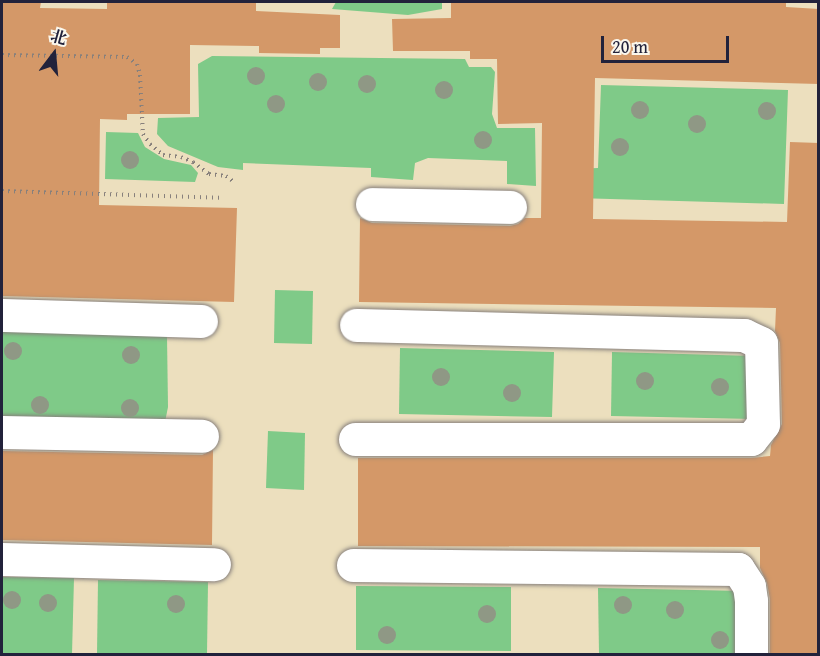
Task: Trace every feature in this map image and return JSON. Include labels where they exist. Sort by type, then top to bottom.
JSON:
[{"type":"lane","points":[[372,204],[510,207]]},
{"type":"lane","points":[[2,315],[201,321]]},
{"type":"lane","points":[[355,439],[751,440],[763,424],[761,343],[744,335],[356,325]]},
{"type":"lane","points":[[2,432],[202,436]]},
{"type":"lane","points":[[2,559],[214,564]]},
{"type":"lane","points":[[353,565],[738,569],[749,586],[751,654]]},
{"type":"path","points":[[2,55],[127,57],[137,64],[140,75],[143,134],[150,144],[163,155],[181,157],[194,162],[208,174],[226,176],[233,181]]},
{"type":"path","points":[[2,191],[220,198]]},
{"type":"green space","points":[[336,2],[442,2],[442,9],[408,15],[332,9]]},
{"type":"green space","points":[[212,56],[465,59],[469,67],[491,67],[495,72],[492,114],[497,128],[535,128],[536,186],[507,184],[507,161],[428,158],[415,163],[413,180],[371,177],[371,168],[243,163],[243,170],[218,167],[168,146],[157,134],[158,118],[199,117],[198,64]]},
{"type":"green space","points":[[601,85],[788,90],[784,204],[542,197],[542,170],[598,168]]},
{"type":"green space","points":[[106,132],[138,133],[145,147],[164,159],[191,165],[198,173],[195,182],[105,179]]},
{"type":"green space","points":[[275,290],[313,291],[312,344],[274,343]]},
{"type":"green space","points":[[2,330],[167,336],[168,407],[165,422],[2,419]]},
{"type":"green space","points":[[400,348],[554,352],[552,417],[399,414]]},
{"type":"green space","points":[[612,352],[754,356],[753,419],[611,416]]},
{"type":"green space","points":[[268,431],[305,433],[304,490],[266,488]]},
{"type":"green space","points":[[2,577],[74,578],[72,654],[2,654]]},
{"type":"green space","points":[[98,580],[208,582],[207,654],[97,654]]},
{"type":"green space","points":[[356,586],[511,587],[511,651],[356,650]]},
{"type":"green space","points":[[598,588],[744,591],[744,654],[599,654]]},
{"type":"building","points":[[2,2],[41,2],[40,8],[107,9],[107,2],[256,2],[256,11],[340,15],[340,48],[320,48],[320,54],[259,53],[259,46],[190,45],[190,114],[127,114],[127,120],[100,119],[99,205],[237,208],[234,302],[2,296]]},
{"type":"building","points":[[451,2],[786,2],[786,7],[819,9],[819,84],[595,78],[593,219],[787,222],[790,142],[819,143],[819,654],[770,654],[770,599],[767,583],[760,568],[760,547],[358,546],[358,458],[751,458],[770,456],[771,445],[782,424],[780,343],[775,331],[776,308],[359,302],[360,218],[372,223],[510,226],[518,224],[525,218],[541,218],[542,123],[498,124],[497,59],[470,59],[470,51],[393,51],[392,19],[451,18]]},
{"type":"building","points":[[213,450],[212,545],[2,540],[2,451],[202,455]]}]
